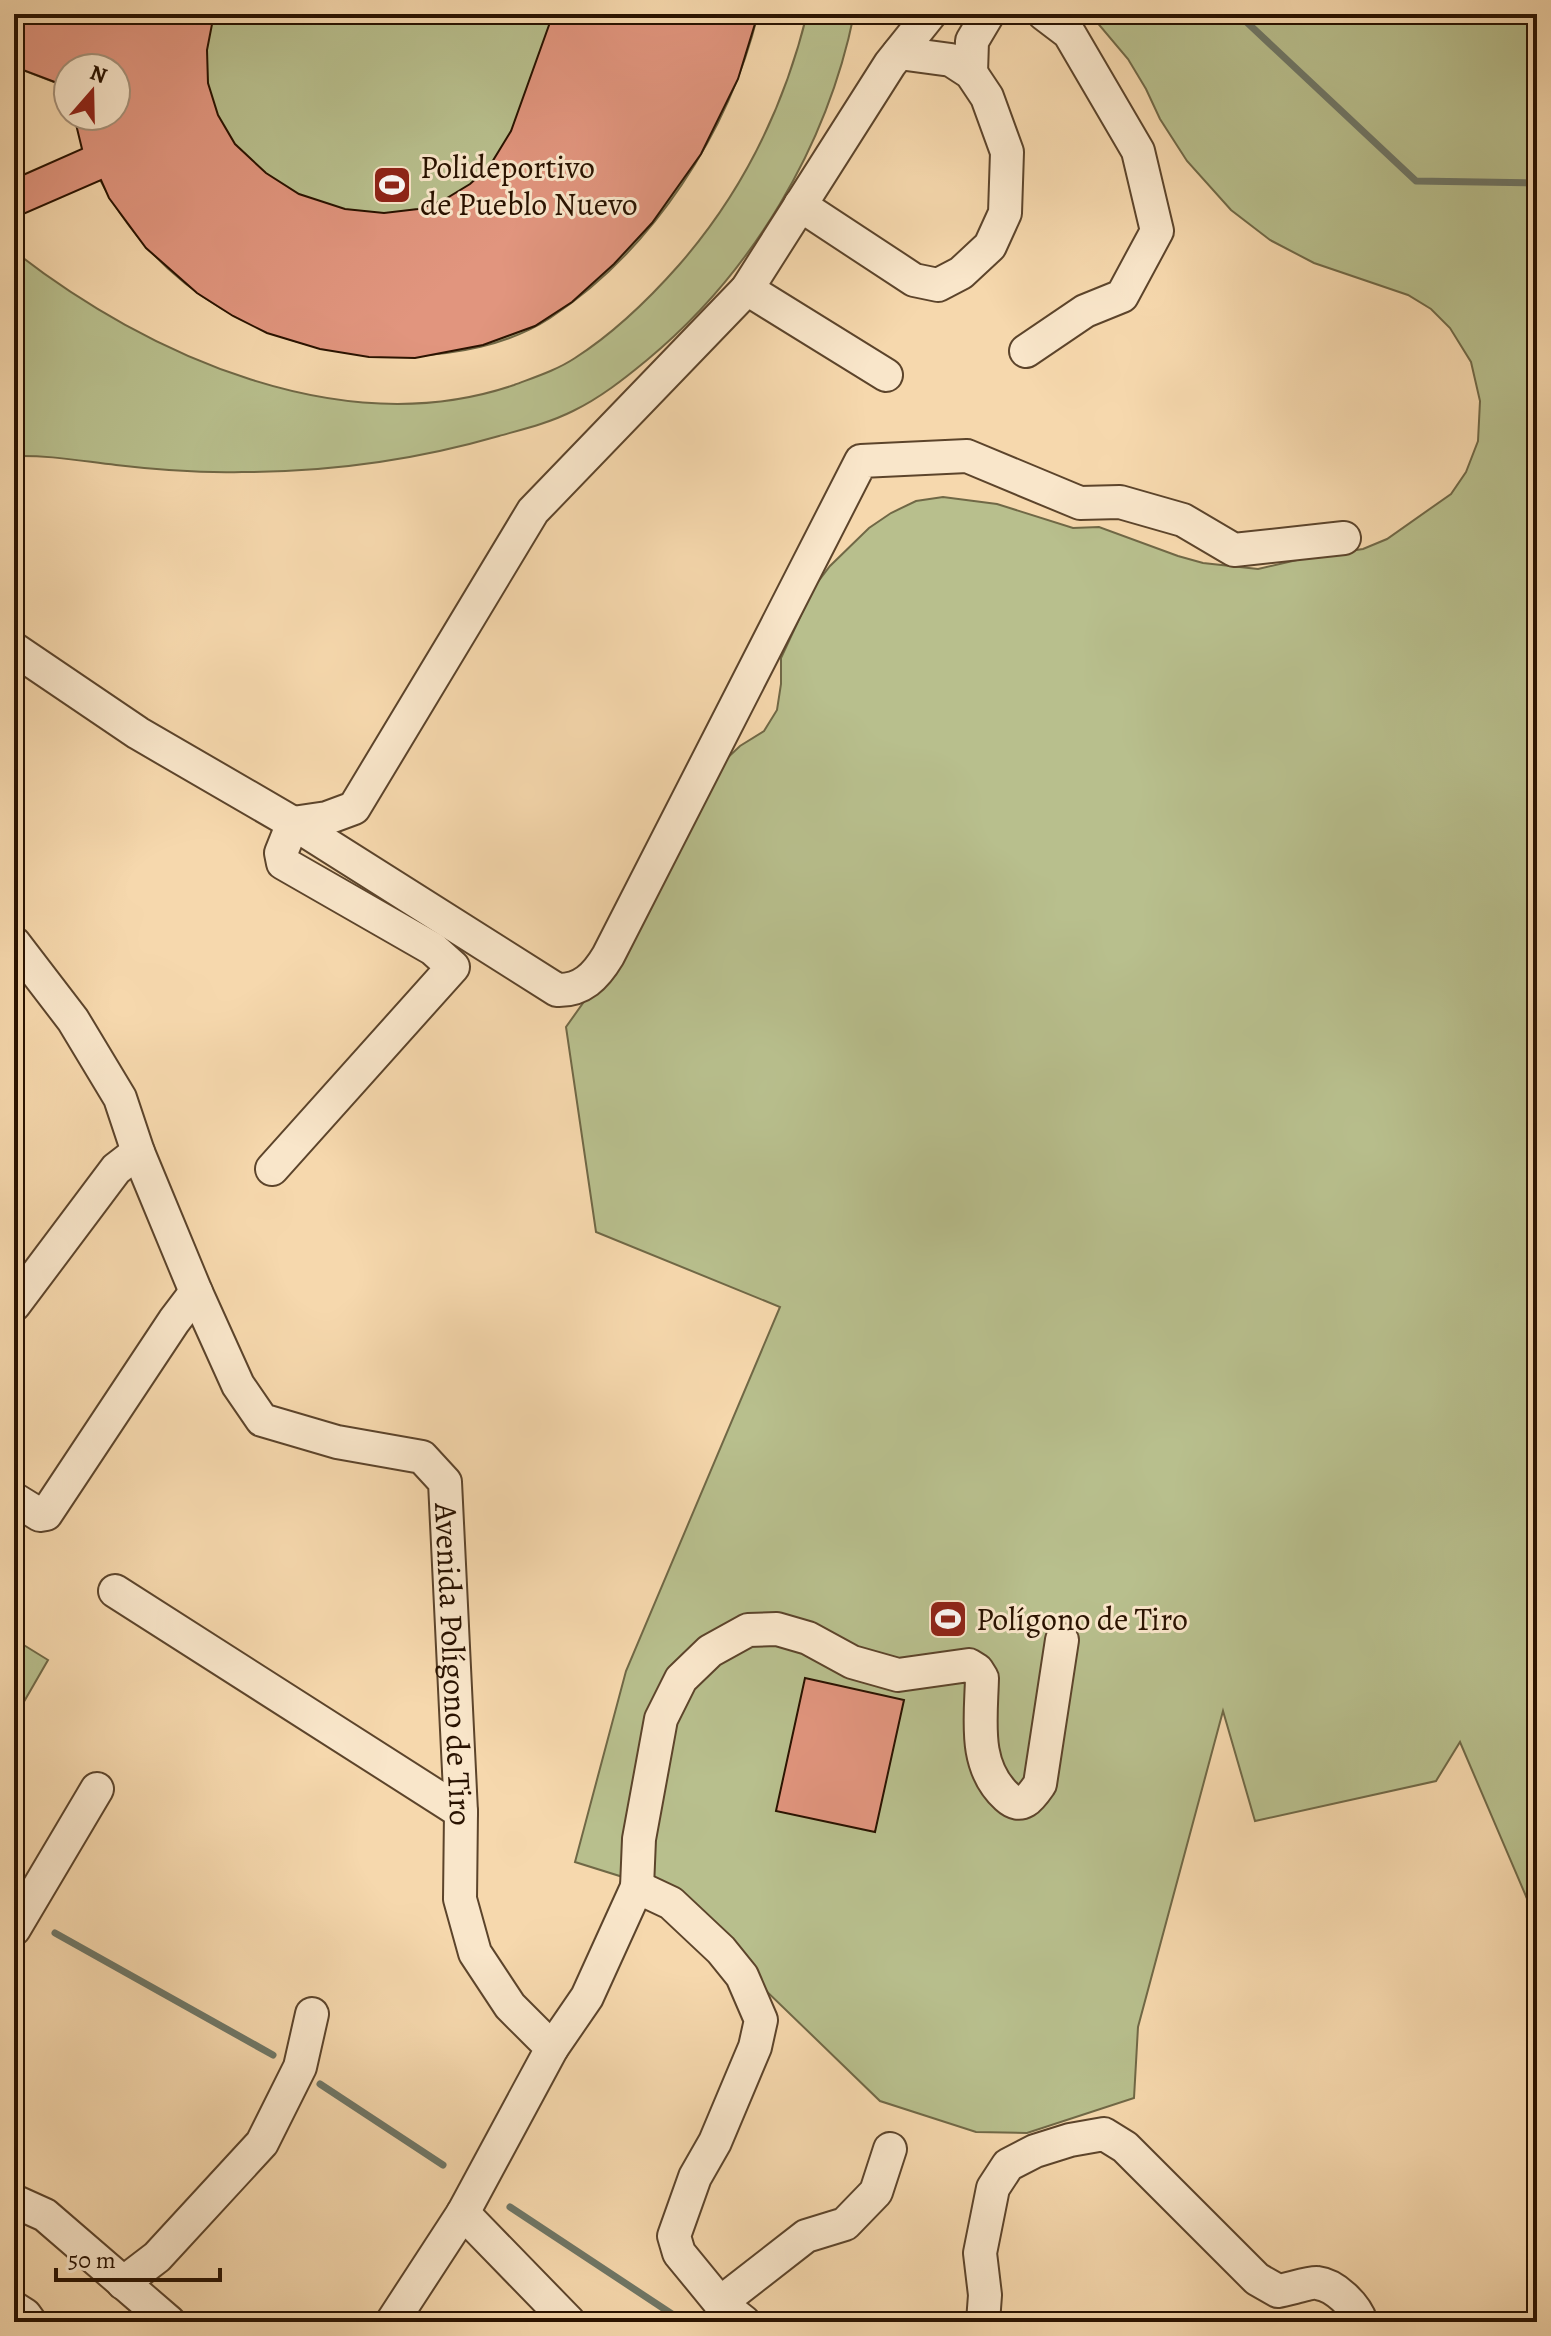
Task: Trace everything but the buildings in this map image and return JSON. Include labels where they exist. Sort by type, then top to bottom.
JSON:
[{"type":"street","points":[[293,823],[327,818],[354,808],[533,511],[747,289],[899,53],[930,14]]},
{"type":"street","points":[[971,73],[972,41],[988,14]]},
{"type":"street","points":[[1026,351],[1085,311],[1122,296],[1157,231],[1138,151],[1069,33],[1044,14]]},
{"type":"street","points":[[800,205],[914,280],[938,285],[961,273],[990,246],[1005,213],[1007,152],[987,97],[971,73],[951,60],[899,53]]},
{"type":"street","points":[[747,289],[886,375]]},
{"type":"street","points":[[14,649],[138,733],[293,823],[557,990],[568,990],[596,975],[608,956],[861,461],[967,456],[1080,503],[1120,502],[1183,520],[1234,550],[1344,538]]},
{"type":"street","points":[[272,1169],[453,967],[433,949],[283,863],[281,853],[293,823]]},
{"type":"street","name":"Avenida Polígono de Tiro","points":[[14,943],[73,1020],[120,1098],[138,1152],[196,1292],[238,1385],[262,1420],[337,1442],[422,1457],[445,1482],[461,1812],[460,1899],[475,1953],[510,2006],[552,2048]]},
{"type":"street","points":[[14,1305],[116,1169],[138,1152]]},
{"type":"street","points":[[14,1499],[40,1515],[46,1514],[196,1292]]},
{"type":"street","points":[[115,1591],[461,1812]]},
{"type":"street","points":[[392,2322],[463,2213],[552,2048],[587,1997],[637,1887],[639,1839],[661,1719],[681,1679],[710,1651],[748,1630],[777,1629],[808,1638],[852,1662],[898,1675],[969,1665],[982,1678],[982,1757],[995,1786],[1012,1802],[1020,1804],[1028,1801],[1040,1784],[1062,1640]]},
{"type":"street","points":[[14,1929],[97,1789]]},
{"type":"street","points":[[637,1887],[671,1903],[721,1950],[742,1976],[761,2020],[755,2047],[715,2142],[695,2177],[674,2236],[679,2253],[732,2312],[806,2236],[845,2224],[876,2192],[890,2149]]},
{"type":"street","points":[[123,2283],[157,2257],[262,2143],[300,2067],[312,2014]]},
{"type":"street","points":[[983,2322],[985,2295],[980,2253],[993,2188],[1008,2165],[1035,2151],[1104,2134],[1125,2147],[1257,2279],[1278,2291],[1317,2282],[1340,2294],[1358,2312],[1361,2322]]},
{"type":"street","points":[[14,2201],[45,2215],[169,2322]]},
{"type":"street","points":[[463,2213],[569,2322]]},
{"type":"street","points":[[14,2308],[30,2322]]},
{"type":"green space","name":"Polideportivo de Pueblo Nuevo","points":[[18,14],[758,14],[728,102],[707,144],[682,185],[622,258],[550,318],[517,335],[462,351],[406,356],[356,353],[308,345],[263,329],[221,308],[183,281],[148,248],[118,210],[93,166],[109,132],[132,132],[132,52],[52,52],[52,81],[15,67]]},
{"type":"green space","points":[[807,14],[854,14],[825,112],[780,204],[752,247],[685,326],[630,374],[583,406],[546,422],[468,444],[404,458],[339,467],[195,472],[14,456],[14,251],[67,290],[125,325],[187,355],[251,380],[317,396],[383,403],[449,400],[514,385],[568,362],[617,327],[643,303],[679,265],[722,208],[773,115]]},
{"type":"green space","points":[[1090,14],[1537,14],[1537,1922],[1460,1742],[1436,1781],[1255,1821],[1223,1711],[1138,2027],[1134,2098],[1027,2133],[976,2132],[880,2101],[661,1889],[575,1862],[626,1671],[780,1307],[596,1232],[566,1027],[610,965],[722,763],[740,746],[764,731],[777,710],[781,658],[814,587],[830,566],[869,528],[891,513],[916,501],[943,497],[997,504],[1073,528],[1099,527],[1203,563],[1258,569],[1363,549],[1387,539],[1451,494],[1466,472],[1478,441],[1480,401],[1471,362],[1450,328],[1431,309],[1408,295],[1314,263],[1270,240],[1231,210],[1187,161],[1128,59]]},
{"type":"green space","points":[[14,1639],[48,1660],[14,1719]]},
{"type":"waterway","points":[[1238,14],[1416,181],[1537,183]]},
{"type":"waterway","points":[[55,1933],[273,2055]]},
{"type":"waterway","points":[[320,2084],[443,2165]]},
{"type":"waterway","points":[[510,2207],[684,2322]]},
{"type":"place","name":"Polideportivo de Pueblo Nuevo","points":[[392,185]]},
{"type":"place","name":"Polígono de Tiro","points":[[948,1619]]}]
